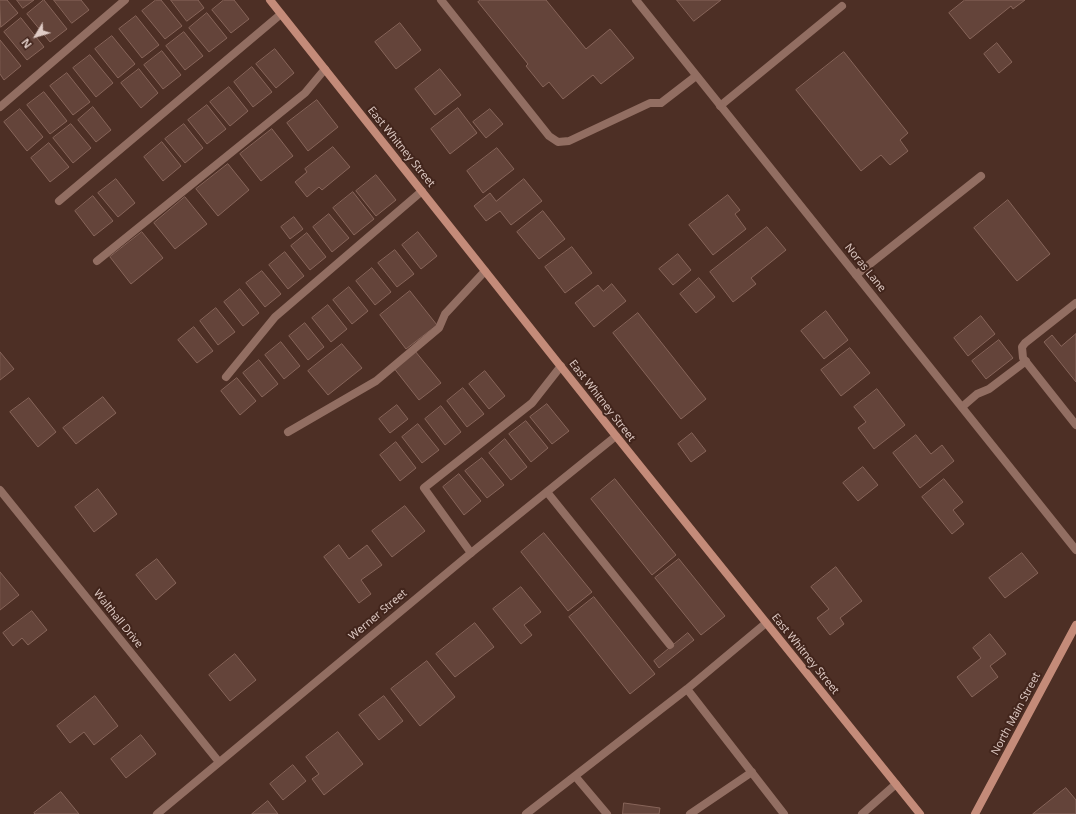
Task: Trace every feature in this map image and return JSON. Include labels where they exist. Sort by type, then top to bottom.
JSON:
[{"type":"street","points":[[0,107],[125,0]]},
{"type":"street","name":"East Whitney Street","points":[[270,0],[616,436],[920,814]]},
{"type":"street","points":[[441,0],[550,136],[558,142],[569,141],[650,103],[661,103],[696,76]]},
{"type":"street","name":"Noras Lane","points":[[636,0],[1076,550]]},
{"type":"street","points":[[720,106],[842,6]]},
{"type":"street","points":[[60,201],[281,14]]},
{"type":"street","points":[[97,261],[305,92],[325,69]]},
{"type":"street","points":[[856,275],[981,176]]},
{"type":"street","points":[[226,377],[275,317],[422,191]]},
{"type":"street","points":[[288,432],[376,381],[439,328],[445,314],[485,271]]},
{"type":"street","points":[[1076,303],[1025,343],[1022,347],[1022,354],[1026,361],[1076,425]]},
{"type":"street","points":[[962,407],[977,394],[988,389],[1026,361]]},
{"type":"street","points":[[471,553],[424,488],[532,403],[561,366]]},
{"type":"street","name":"Werner Street","points":[[157,814],[471,553],[616,436]]},
{"type":"street","name":"Walthall Drive","points":[[0,490],[219,762]]},
{"type":"street","points":[[547,492],[670,645]]},
{"type":"street","points":[[526,814],[687,689],[766,623]]},
{"type":"street","name":"North Main Street","points":[[975,814],[1076,624]]},
{"type":"street","points":[[687,689],[784,814]]},
{"type":"street","points":[[690,814],[752,772]]},
{"type":"street","points":[[575,776],[607,814]]},
{"type":"street","points":[[862,814],[896,784]]},
{"type":"building","points":[[0,0],[7,0],[18,13],[1,27]]},
{"type":"building","points":[[17,0],[34,0],[23,8]]},
{"type":"building","points":[[44,0],[67,29],[50,42],[27,14]]},
{"type":"building","points":[[54,0],[81,0],[89,10],[72,23]]},
{"type":"building","points":[[156,0],[161,0],[182,26],[165,39],[142,11]]},
{"type":"building","points":[[171,0],[198,0],[204,8],[187,21]]},
{"type":"building","points":[[224,0],[234,0],[249,19],[231,33],[212,10]]},
{"type":"building","points":[[481,0],[546,0],[586,49],[610,29],[634,58],[601,84],[593,75],[563,99],[549,82],[543,87],[526,66],[528,64],[478,2]]},
{"type":"building","points":[[677,0],[721,0],[694,21]]},
{"type":"building","points":[[965,0],[1025,0],[1013,9],[1011,6],[970,39],[949,13]]},
{"type":"building","points":[[207,13],[227,38],[209,52],[189,28]]},
{"type":"building","points":[[136,16],[159,45],[142,58],[119,29]]},
{"type":"building","points":[[21,18],[44,47],[27,60],[4,32]]},
{"type":"building","points":[[400,23],[421,50],[396,69],[375,42]]},
{"type":"building","points":[[184,32],[203,56],[185,70],[166,46]]},
{"type":"building","points":[[112,36],[135,64],[118,78],[95,49]]},
{"type":"building","points":[[0,40],[21,66],[4,80],[0,74]]},
{"type":"building","points":[[997,43],[1012,62],[999,73],[984,54]]},
{"type":"building","points":[[275,49],[294,73],[276,88],[256,64]]},
{"type":"building","points":[[162,51],[181,75],[163,89],[144,65]]},
{"type":"building","points":[[844,52],[908,133],[900,140],[908,151],[890,165],[881,155],[861,171],[796,90]]},
{"type":"building","points":[[90,55],[113,83],[96,97],[73,68]]},
{"type":"building","points":[[252,67],[272,92],[253,107],[234,82]]},
{"type":"building","points":[[139,69],[158,93],[141,108],[121,83]]},
{"type":"building","points":[[440,69],[461,95],[435,115],[415,89]]},
{"type":"building","points":[[67,73],[90,102],[73,115],[50,86]]},
{"type":"building","points":[[229,87],[248,111],[230,126],[210,102]]},
{"type":"building","points":[[44,92],[67,121],[50,134],[27,105]]},
{"type":"building","points":[[317,100],[338,127],[308,151],[287,123]]},
{"type":"building","points":[[207,105],[226,129],[207,144],[188,120]]},
{"type":"building","points":[[93,107],[111,130],[96,142],[78,120]]},
{"type":"building","points":[[458,108],[477,133],[450,154],[431,129]]},
{"type":"building","points":[[20,109],[43,137],[27,151],[4,122]]},
{"type":"building","points":[[490,109],[503,124],[486,138],[473,122]]},
{"type":"building","points":[[71,124],[91,148],[73,163],[53,138]]},
{"type":"building","points":[[184,124],[203,148],[185,163],[165,139]]},
{"type":"building","points":[[272,129],[293,156],[261,181],[240,154]]},
{"type":"building","points":[[162,142],[181,166],[163,181],[144,157]]},
{"type":"building","points":[[49,143],[69,167],[50,182],[31,158]]},
{"type":"building","points":[[333,147],[350,167],[322,190],[319,187],[307,197],[295,182],[307,172],[305,169]]},
{"type":"building","points":[[497,148],[514,169],[483,193],[467,171]]},
{"type":"building","points":[[228,164],[249,190],[218,216],[196,189]]},
{"type":"building","points":[[376,175],[396,200],[376,216],[356,191]]},
{"type":"building","points":[[116,179],[135,203],[118,217],[98,193]]},
{"type":"building","points":[[524,179],[542,201],[511,225],[500,211],[486,221],[474,206],[490,193],[496,201]]},
{"type":"building","points":[[353,192],[374,219],[354,235],[333,208]]},
{"type":"building","points":[[728,195],[740,210],[735,214],[746,229],[713,255],[689,225]]},
{"type":"building","points":[[93,196],[113,221],[94,236],[75,211]]},
{"type":"building","points":[[185,197],[207,224],[175,249],[154,223]]},
{"type":"building","points":[[1008,200],[1050,254],[1017,281],[974,228]]},
{"type":"building","points":[[543,211],[565,239],[539,259],[517,232]]},
{"type":"building","points":[[329,214],[349,238],[332,252],[313,227]]},
{"type":"building","points":[[294,217],[303,229],[290,239],[281,227]]},
{"type":"building","points":[[767,227],[786,250],[751,278],[756,284],[733,302],[710,272]]},
{"type":"building","points":[[142,232],[163,258],[131,284],[110,257]]},
{"type":"building","points":[[418,232],[437,256],[421,269],[402,245]]},
{"type":"building","points":[[307,233],[326,257],[310,270],[291,246]]},
{"type":"building","points":[[572,247],[592,273],[565,293],[545,267]]},
{"type":"building","points":[[395,250],[414,274],[397,287],[378,263]]},
{"type":"building","points":[[285,252],[304,276],[288,289],[269,265]]},
{"type":"building","points":[[678,254],[691,270],[673,285],[659,269]]},
{"type":"building","points":[[372,268],[391,292],[375,305],[356,281]]},
{"type":"building","points":[[262,271],[281,294],[265,307],[246,283]]},
{"type":"building","points":[[699,278],[715,297],[696,313],[680,294]]},
{"type":"building","points":[[612,284],[626,301],[594,327],[575,303],[598,285],[603,291]]},
{"type":"building","points":[[349,287],[368,311],[352,324],[333,300]]},
{"type":"building","points":[[240,289],[259,313],[243,326],[224,302]]},
{"type":"building","points":[[410,291],[437,325],[406,349],[380,315]]},
{"type":"building","points":[[328,305],[347,329],[331,342],[312,318]]},
{"type":"building","points":[[216,308],[235,332],[218,345],[200,321]]},
{"type":"building","points":[[826,311],[848,340],[824,359],[801,331]]},
{"type":"building","points":[[638,313],[706,399],[681,419],[613,333]]},
{"type":"building","points":[[981,316],[995,334],[968,356],[954,338]]},
{"type":"building","points":[[305,323],[324,347],[308,360],[289,336]]},
{"type":"building","points":[[194,327],[213,351],[197,363],[178,340]]},
{"type":"building","points":[[1076,334],[1076,382],[1044,342],[1052,335],[1061,346]]},
{"type":"building","points":[[999,340],[1013,358],[986,379],[972,361]]},
{"type":"building","points":[[281,342],[300,366],[284,379],[265,355]]},
{"type":"building","points":[[342,344],[362,368],[328,395],[308,371]]},
{"type":"building","points":[[850,348],[870,373],[841,396],[821,370]]},
{"type":"building","points":[[415,351],[441,383],[419,400],[393,367]]},
{"type":"building","points":[[0,352],[14,369],[0,380]]},
{"type":"building","points":[[259,360],[278,384],[262,397],[243,373]]},
{"type":"building","points":[[485,371],[505,396],[489,409],[469,384]]},
{"type":"building","points":[[237,378],[256,401],[240,415],[221,391]]},
{"type":"building","points":[[463,388],[484,414],[467,427],[447,401]]},
{"type":"building","points":[[877,389],[905,425],[874,449],[858,428],[866,422],[854,407]]},
{"type":"building","points":[[103,397],[116,413],[76,444],[63,428]]},
{"type":"building","points":[[29,398],[56,432],[38,447],[10,412]]},
{"type":"building","points":[[547,404],[569,431],[552,444],[530,417]]},
{"type":"building","points":[[397,405],[408,419],[390,433],[379,419]]},
{"type":"building","points":[[441,406],[461,432],[445,445],[425,419]]},
{"type":"building","points":[[526,421],[548,448],[531,462],[509,434]]},
{"type":"building","points":[[418,424],[439,450],[422,463],[402,437]]},
{"type":"building","points":[[692,433],[706,451],[691,462],[678,444]]},
{"type":"building","points":[[916,435],[931,454],[942,445],[954,461],[920,488],[893,453]]},
{"type":"building","points":[[505,439],[527,467],[511,480],[489,453]]},
{"type":"building","points":[[396,442],[416,468],[400,481],[380,455]]},
{"type":"building","points":[[482,458],[504,485],[487,498],[465,471]]},
{"type":"building","points":[[863,467],[878,485],[858,501],[843,483]]},
{"type":"building","points":[[459,474],[481,501],[464,515],[443,487]]},
{"type":"building","points":[[615,479],[676,555],[652,575],[591,499]]},
{"type":"building","points":[[944,479],[963,502],[953,510],[964,524],[952,534],[922,497]]},
{"type":"building","points":[[98,489],[117,514],[94,532],[75,507]]},
{"type":"building","points":[[405,506],[425,531],[392,557],[372,531]]},
{"type":"building","points":[[544,533],[592,592],[568,611],[521,552]]},
{"type":"building","points":[[339,545],[349,559],[367,545],[382,565],[361,580],[371,594],[359,603],[324,557]]},
{"type":"building","points":[[1022,553],[1038,573],[1005,598],[989,578]]},
{"type":"building","points":[[157,559],[176,583],[156,600],[136,575]]},
{"type":"building","points":[[679,559],[725,616],[701,635],[655,578]]},
{"type":"building","points":[[836,567],[862,601],[840,618],[844,624],[830,635],[817,618],[829,609],[811,587]]},
{"type":"building","points":[[0,572],[19,595],[0,610]]},
{"type":"building","points":[[521,587],[541,612],[524,625],[532,635],[521,644],[493,609]]},
{"type":"building","points":[[594,597],[655,674],[630,694],[569,617]]},
{"type":"building","points":[[32,611],[47,630],[28,645],[22,638],[13,646],[3,633]]},
{"type":"building","points":[[475,623],[494,647],[455,677],[436,654]]},
{"type":"building","points":[[688,633],[694,640],[659,668],[654,661]]},
{"type":"building","points":[[990,634],[1006,654],[990,666],[998,677],[972,697],[957,677],[981,658],[973,648]]},
{"type":"building","points":[[235,654],[256,680],[230,701],[209,675]]},
{"type":"building","points":[[427,661],[455,697],[420,726],[391,689]]},
{"type":"building","points":[[95,696],[118,726],[94,745],[84,732],[70,743],[57,726]]},
{"type":"building","points":[[384,696],[403,721],[379,740],[359,715]]},
{"type":"building","points":[[338,732],[363,764],[324,795],[312,779],[319,774],[306,757]]},
{"type":"building","points":[[141,735],[156,754],[126,778],[111,759]]},
{"type":"building","points":[[293,765],[306,781],[283,800],[270,784]]},
{"type":"building","points":[[1066,788],[1076,800],[1076,814],[1033,814]]},
{"type":"building","points":[[61,792],[79,814],[34,813]]},
{"type":"building","points":[[268,801],[278,814],[252,814]]},
{"type":"building","points":[[624,803],[660,808],[659,814],[623,814]]}]
